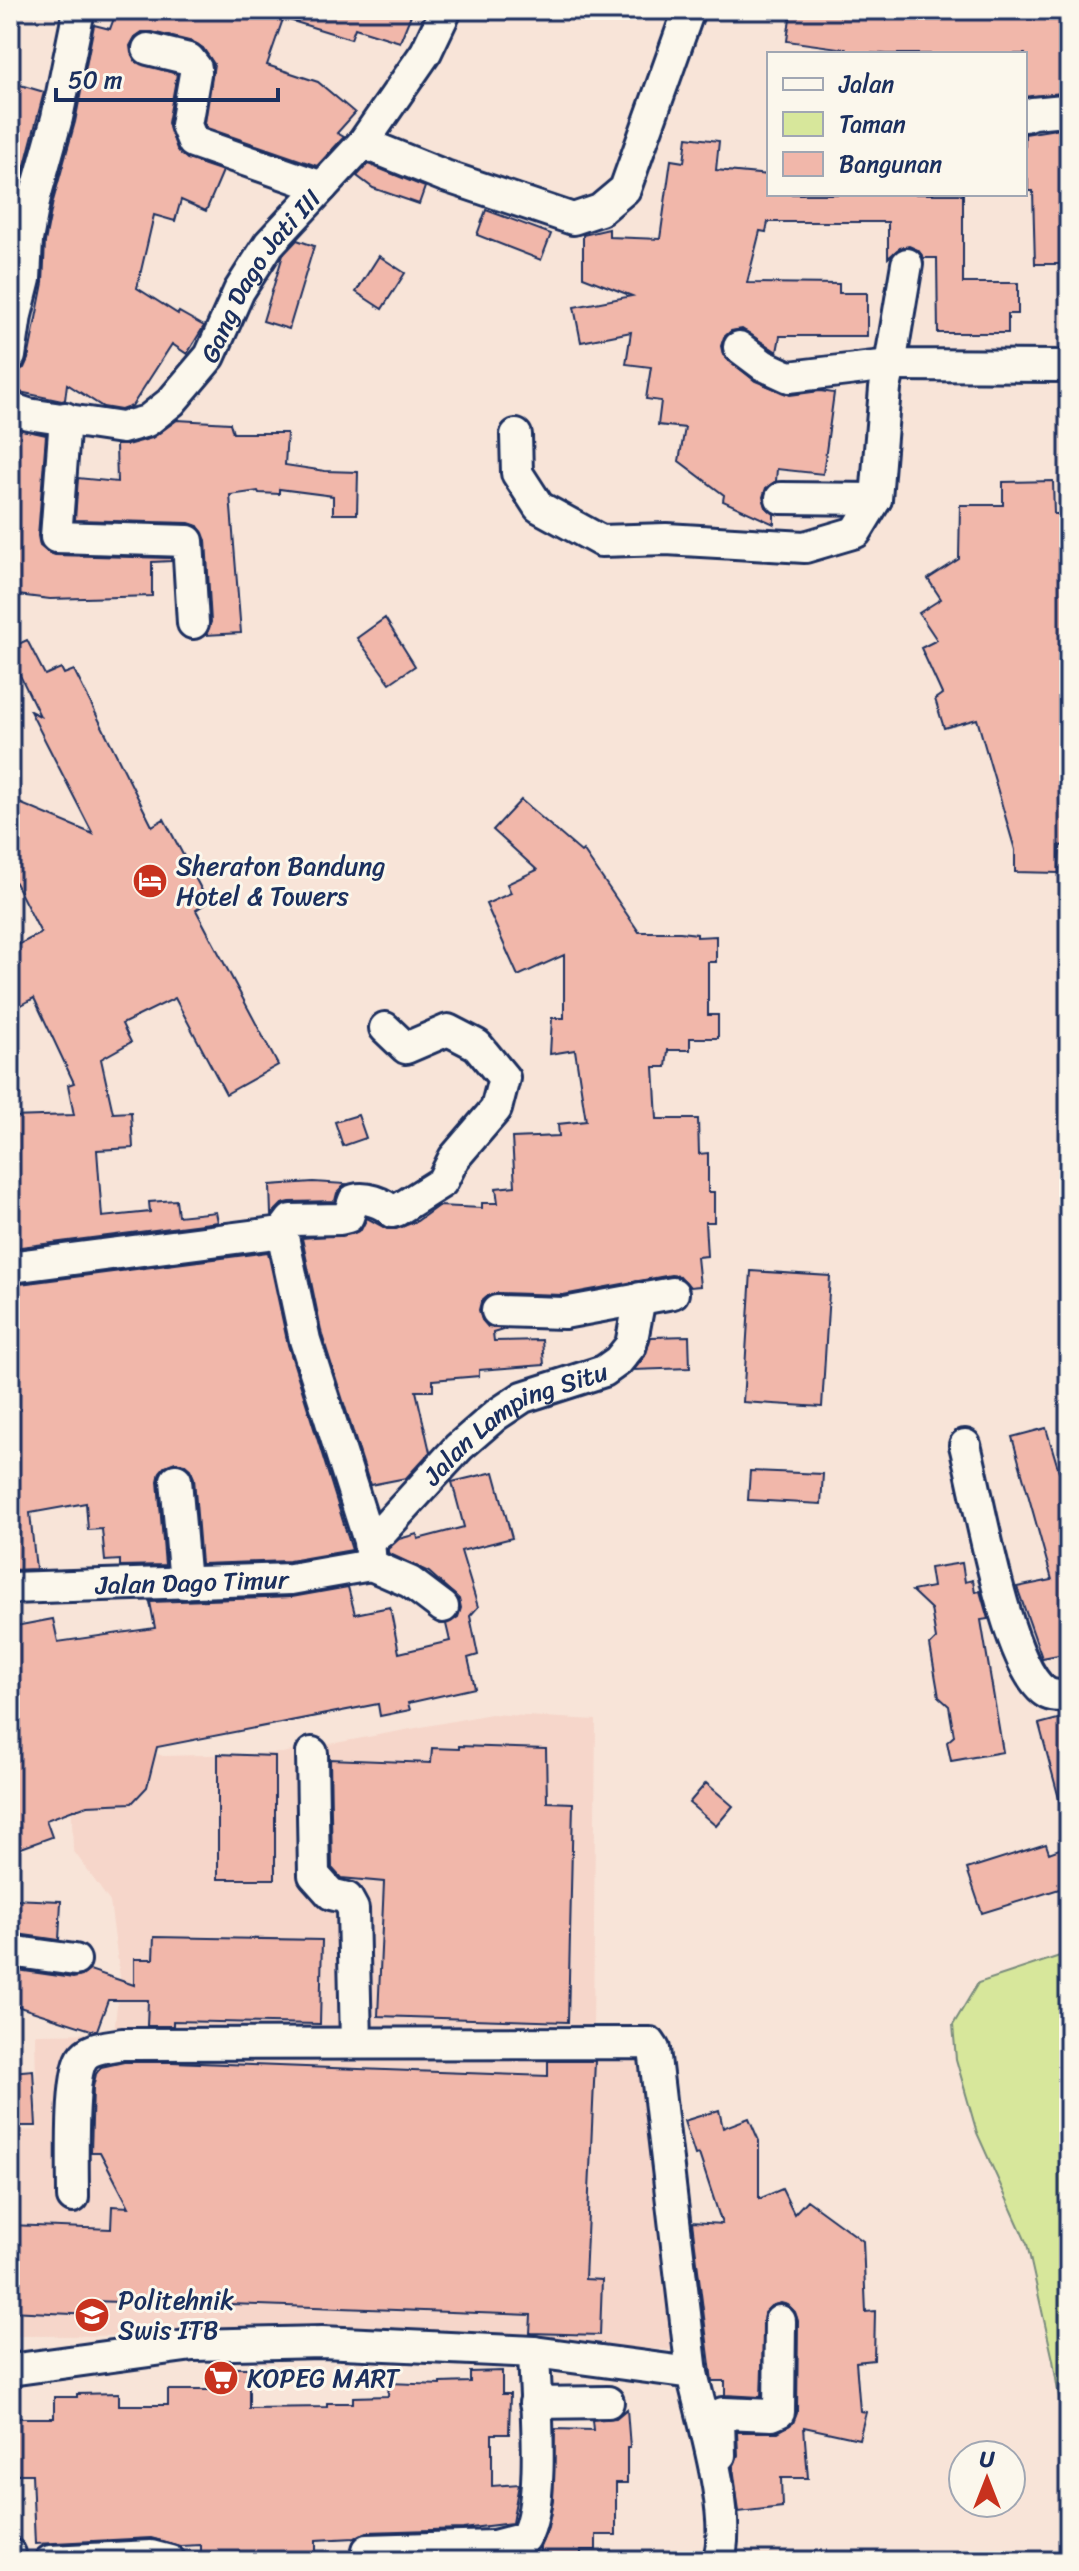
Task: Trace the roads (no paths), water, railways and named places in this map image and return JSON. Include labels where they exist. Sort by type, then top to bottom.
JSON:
[{"type":"street","points":[[10,356],[25,279],[19,238],[57,118],[79,10]]},
{"type":"street","name":"Gang Dago Jati III","points":[[10,408],[28,414],[122,428],[147,421],[171,402],[210,356],[239,291],[269,244],[363,143],[426,52],[446,10]]},
{"type":"street","points":[[363,143],[445,176],[573,219],[600,210],[625,189],[689,10]]},
{"type":"street","points":[[148,49],[189,59],[196,68],[186,125],[193,142],[322,187]]},
{"type":"street","points":[[1027,115],[1064,110],[1069,117]]},
{"type":"street","points":[[516,435],[517,473],[539,507],[601,541],[666,539],[805,547],[856,532],[876,499],[885,388],[907,264]]},
{"type":"street","points":[[739,347],[763,365],[789,377],[890,365],[1069,366]]},
{"type":"street","points":[[65,418],[56,537],[188,541],[193,623]]},
{"type":"street","points":[[781,498],[876,499]]},
{"type":"street","points":[[10,1267],[282,1232],[291,1220],[348,1217],[354,1200],[362,1198],[388,1207],[392,1212],[442,1182],[454,1158],[496,1109],[504,1078],[477,1045],[448,1030],[406,1048],[385,1028]]},
{"type":"street","points":[[282,1232],[305,1340],[370,1553],[443,1607]]},
{"type":"street","points":[[497,1311],[564,1313],[673,1293]]},
{"type":"street","name":"Jalan Lamping Situ","points":[[370,1553],[382,1531],[459,1447],[496,1415],[523,1397],[604,1371],[618,1361],[631,1345],[640,1298]]},
{"type":"street","points":[[965,1445],[1005,1617],[1018,1651],[1044,1692],[1057,1696],[1069,1695]]},
{"type":"street","points":[[176,1480],[185,1583]]},
{"type":"street","name":"Jalan Dago Timur","points":[[10,1588],[291,1579],[370,1553]]},
{"type":"street","points":[[312,1753],[314,1875],[323,1889],[347,1898],[353,1909],[356,2043]]},
{"type":"street","points":[[10,1951],[75,1960]]},
{"type":"street","points":[[73,2197],[76,2086],[82,2058],[93,2050],[122,2044],[650,2043],[654,2049],[692,2373],[714,2466],[721,2513],[724,2537],[718,2561]]},
{"type":"street","points":[[721,2513],[719,2419],[728,2411],[772,2415],[779,2412],[780,2321]]},
{"type":"street","points":[[10,2370],[193,2345],[322,2342],[534,2352],[692,2373]]},
{"type":"street","points":[[368,2550],[494,2553],[525,2538],[532,2526],[537,2472],[534,2352]]},
{"type":"street","points":[[535,2403],[608,2402]]},
{"type":"street","points":[[10,2554],[11,2561]]},
{"type":"street","points":[[50,2561],[151,2556],[170,2561]]},
{"type":"place","name":"Sheraton Bandung Hotel & Towers","points":[[150,881]]},
{"type":"place","name":"Politehnik Swis ITB","points":[[92,2315]]},
{"type":"place","name":"KOPEG MART","points":[[221,2378]]}]
